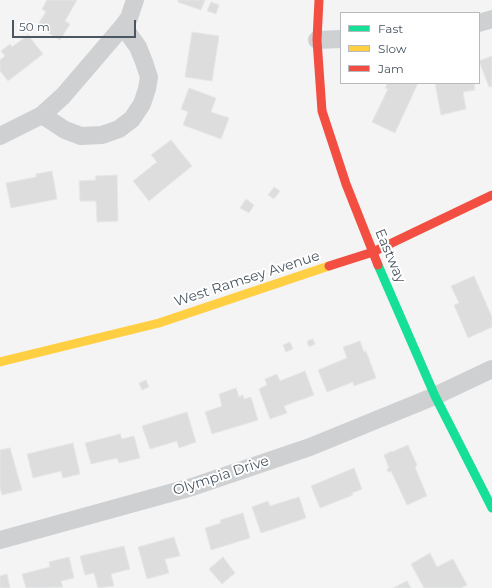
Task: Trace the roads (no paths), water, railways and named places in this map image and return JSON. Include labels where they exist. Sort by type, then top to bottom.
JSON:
[{"type":"street","points":[[0,136],[42,115],[63,96],[129,18],[135,0]]},
{"type":"street","name":"Eastway","points":[[320,0],[317,40],[322,111],[346,184],[373,252],[435,396],[492,508]]},
{"type":"street","points":[[480,23],[492,19]]},
{"type":"street","points":[[42,115],[65,130],[81,136],[102,135],[119,129],[132,119],[142,104],[149,77],[138,47],[123,26]]},
{"type":"street","points":[[317,40],[340,39]]},
{"type":"street","name":"West Ramsey Avenue","points":[[0,362],[159,323],[373,252],[492,195]]},
{"type":"street","name":"Olympia Drive","points":[[0,540],[192,487],[310,446],[435,396],[492,369]]}]
